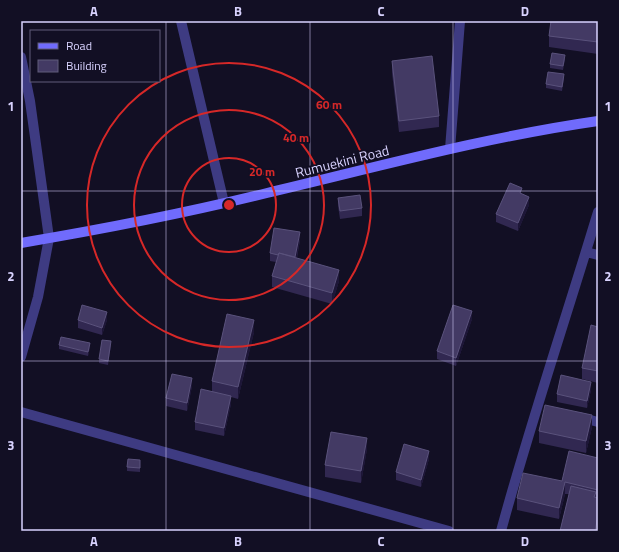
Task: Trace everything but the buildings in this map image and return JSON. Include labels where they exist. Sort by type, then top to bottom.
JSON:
[{"type":"street","points":[[181,21],[224,203]]},
{"type":"street","points":[[450,149],[460,21]]},
{"type":"street","points":[[21,57],[30,101],[49,238],[38,297],[21,357]]},
{"type":"street","name":"Rumuekini Road","points":[[21,243],[92,231],[224,203],[482,142],[598,121]]},
{"type":"street","points":[[501,531],[518,470],[541,407],[598,212]]},
{"type":"street","points":[[586,252],[598,255]]},
{"type":"street","points":[[21,412],[449,531]]},
{"type":"street","points":[[568,414],[598,422]]}]
